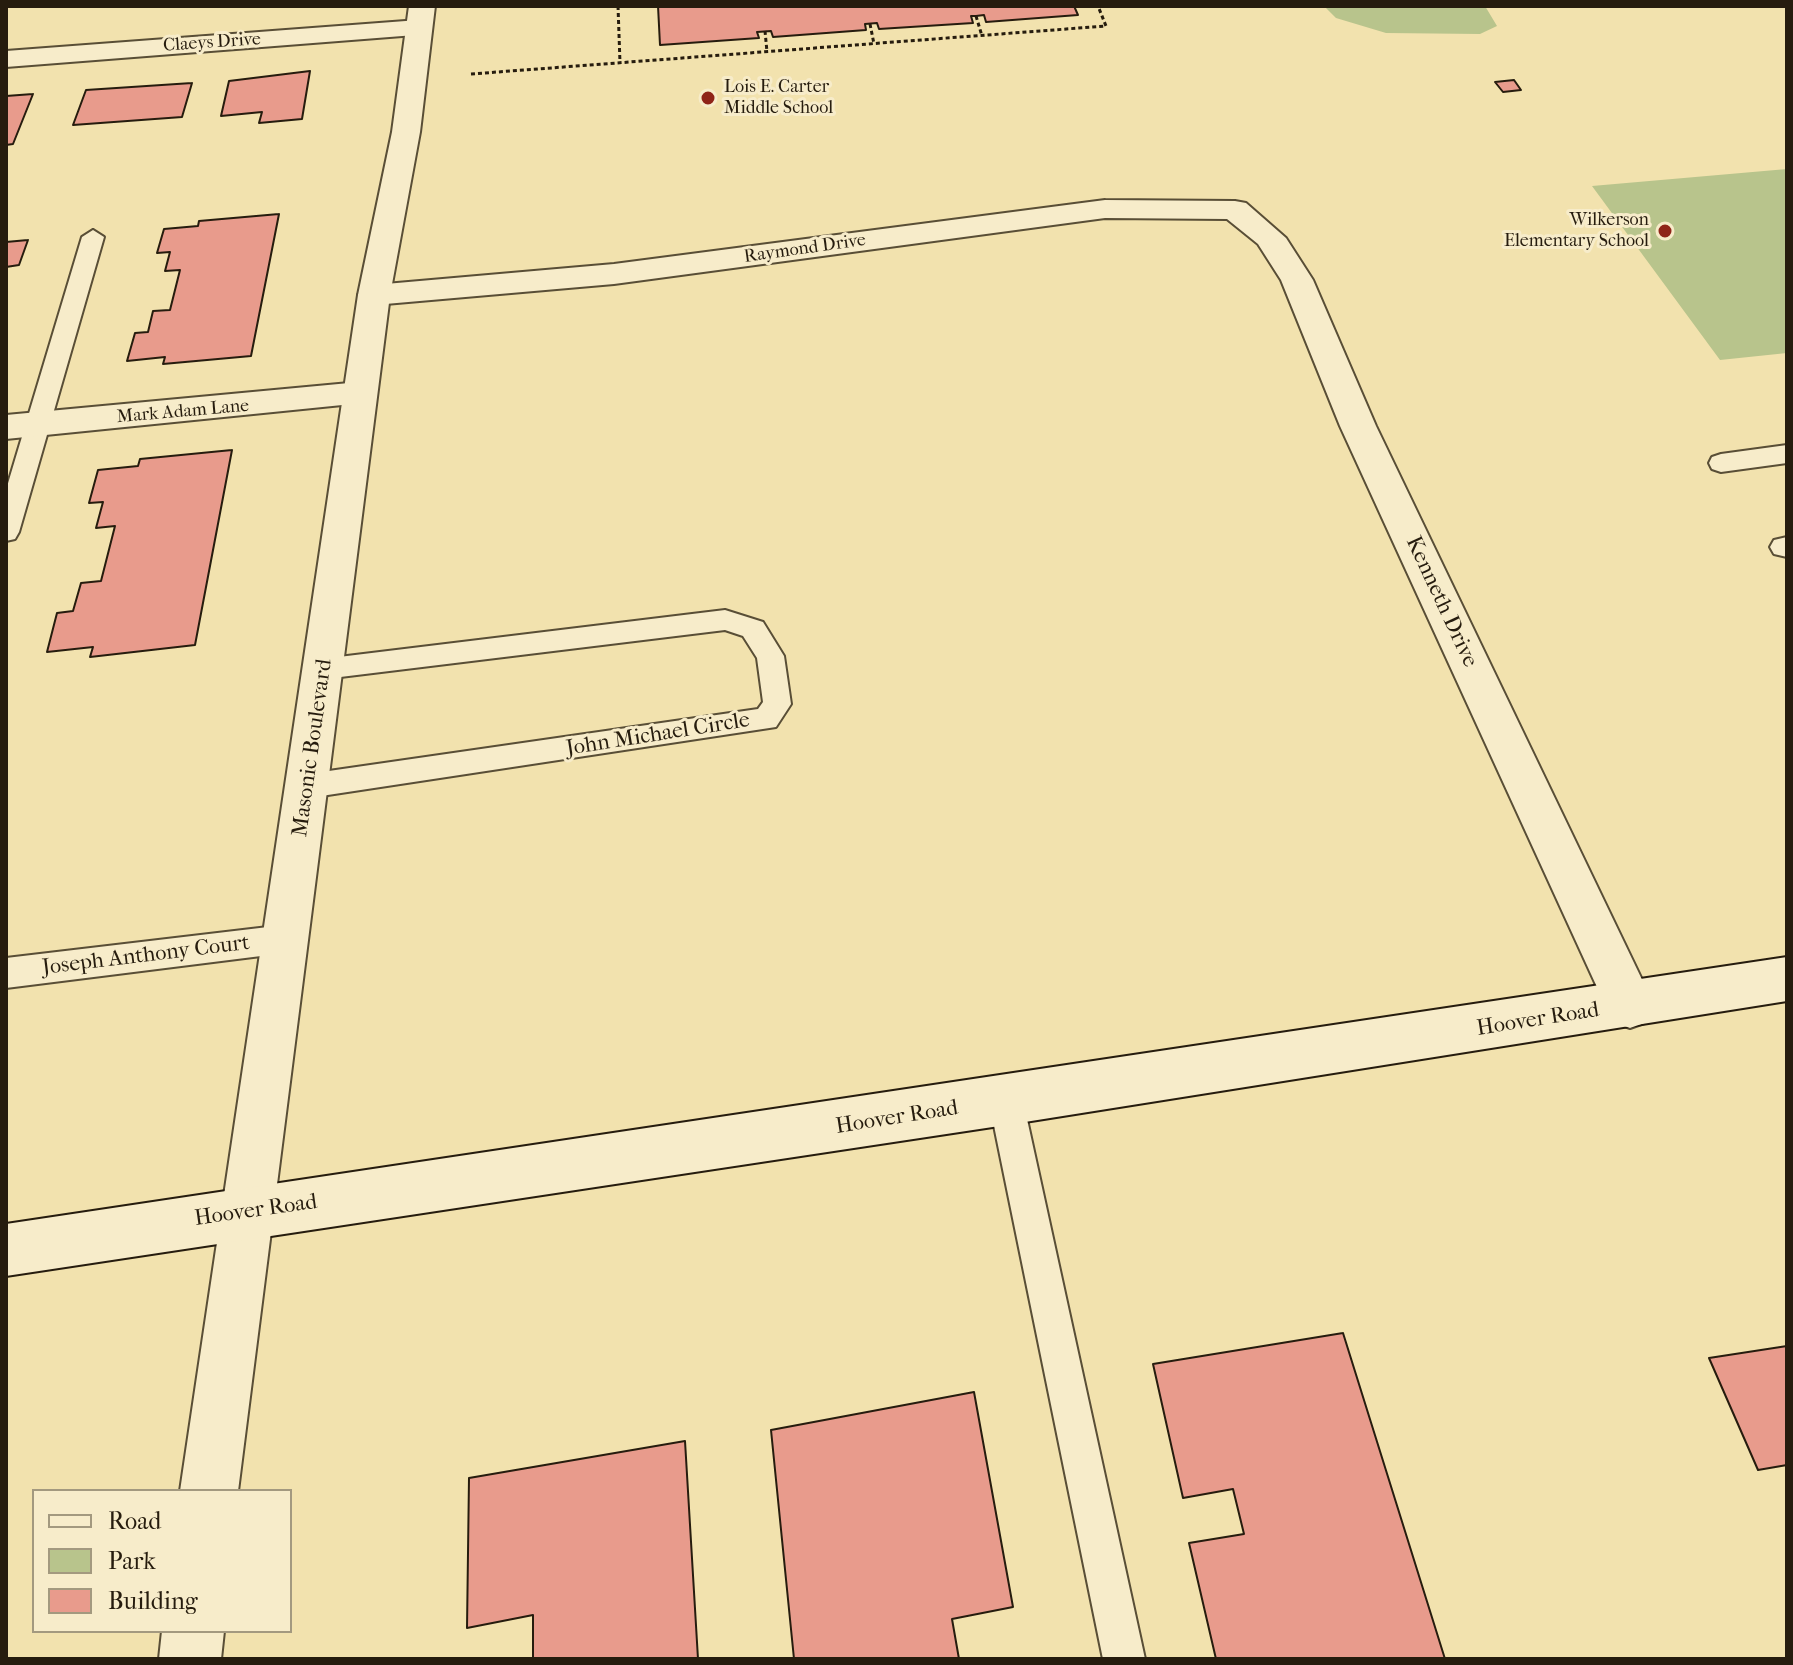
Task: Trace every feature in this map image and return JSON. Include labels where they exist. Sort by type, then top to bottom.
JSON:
[{"type":"street","name":"Claeys Drive","points":[[6,59],[420,17]]},
{"type":"street","name":"Masonic Boulevard","points":[[209,1489],[245,1212],[308,786],[374,295],[406,132],[420,17]]},
{"type":"street","name":"Raymond Drive","points":[[374,295],[614,274],[1105,209],[1235,210]]},
{"type":"street","name":"Kenneth Drive","points":[[1235,210],[1270,238],[1297,280],[1358,426],[1630,1006]]},
{"type":"street","name":"Mark Adam Lane","points":[[22,425],[360,394]]},
{"type":"street","name":"Hoover Road","points":[[6,1250],[1006,1101],[1630,1006],[1787,979]]},
{"type":"street","points":[[190,1659],[193,1633]]},
{"type":"lane","points":[[6,532],[22,425],[93,237]]},
{"type":"lane","points":[[1721,463],[1787,454]]},
{"type":"lane","name":"John Michael Circle","points":[[308,786],[766,719],[777,704],[770,656],[753,629],[725,620],[324,668]]},
{"type":"lane","name":"Joseph Anthony Court","points":[[6,973],[285,939]]},
{"type":"lane","points":[[1006,1101],[1124,1659]]},
{"type":"path","points":[[618,6],[620,63]]},
{"type":"path","points":[[471,74],[1106,26],[1098,6]]},
{"type":"path","points":[[976,16],[982,36]]},
{"type":"path","points":[[870,24],[874,44]]},
{"type":"path","points":[[765,31],[767,52]]},
{"type":"green space","points":[[1324,6],[1485,6],[1497,26],[1480,34],[1386,33],[1336,18]]},
{"type":"green space","points":[[1787,169],[1787,353],[1720,360],[1592,186]]},
{"type":"building","points":[[658,6],[1074,6],[1078,15],[986,22],[984,15],[971,16],[973,23],[879,29],[877,23],[865,24],[866,30],[773,37],[771,31],[757,32],[759,38],[660,45]]},
{"type":"building","points":[[310,71],[302,119],[259,123],[262,112],[221,116],[229,81]]},
{"type":"building","points":[[1514,80],[1521,90],[1503,92],[1495,82]]},
{"type":"building","points":[[192,83],[182,117],[73,125],[86,90]]},
{"type":"building","points":[[33,94],[13,144],[6,145],[6,96]]},
{"type":"building","points":[[279,214],[251,356],[163,364],[165,357],[127,361],[135,333],[148,332],[153,311],[170,310],[180,270],[165,271],[170,252],[157,253],[164,229],[198,226],[199,221]]},
{"type":"building","points":[[28,240],[19,265],[6,267],[6,242]]},
{"type":"building","points":[[232,450],[195,645],[90,657],[93,647],[47,652],[57,613],[73,611],[81,583],[101,581],[115,526],[96,528],[103,502],[89,503],[98,470],[138,466],[140,459]]},
{"type":"building","points":[[1343,1333],[1445,1659],[1216,1659],[1189,1543],[1244,1534],[1233,1489],[1183,1498],[1153,1364]]},
{"type":"building","points":[[1787,1346],[1787,1465],[1758,1470],[1709,1358]]},
{"type":"building","points":[[974,1392],[1013,1607],[952,1619],[959,1659],[794,1659],[771,1430]]},
{"type":"building","points":[[685,1441],[698,1659],[533,1659],[533,1615],[467,1628],[469,1478]]},
{"type":"place","name":"Lois E. Carter Middle School","points":[[708,98]]},
{"type":"place","name":"Wilkerson Elementary School","points":[[1665,231]]}]
